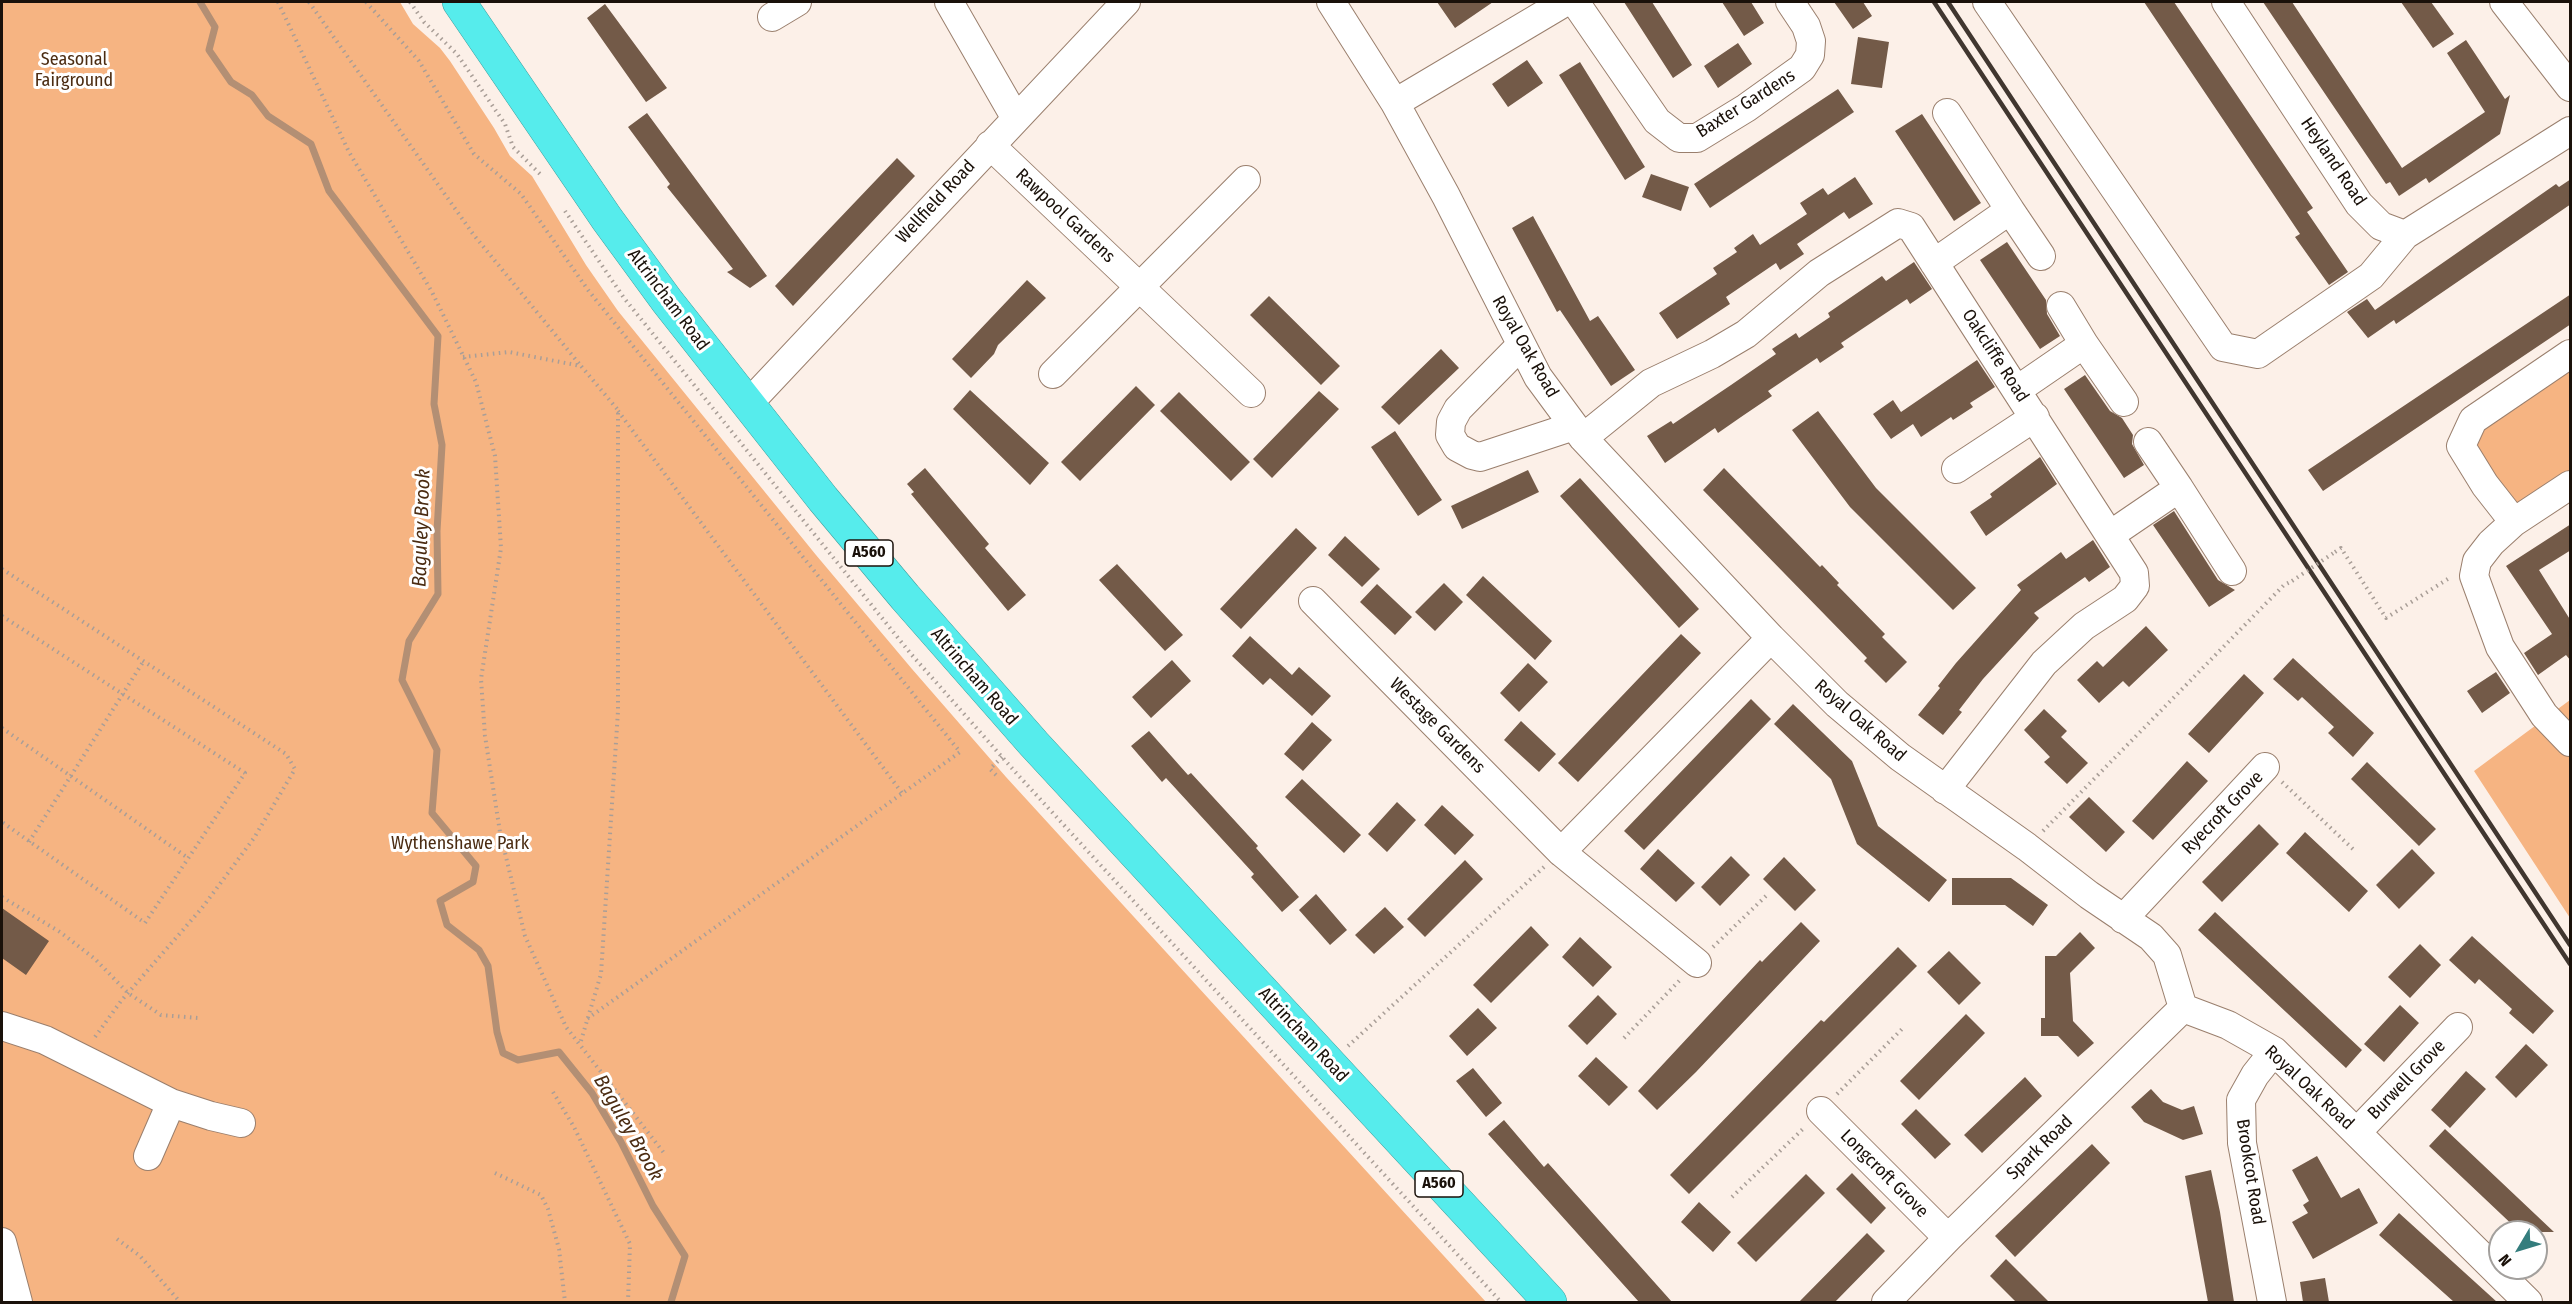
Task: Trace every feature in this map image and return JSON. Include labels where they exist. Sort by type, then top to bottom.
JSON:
[{"type":"highway","name":"Altrincham Road","points":[[459,2],[607,219],[667,301],[823,499],[965,668],[1550,1302]]},
{"type":"street","points":[[772,17],[797,2]]},
{"type":"street","points":[[949,2],[1016,117]]},
{"type":"street","name":"Wellfield Road","points":[[748,404],[1126,2]]},
{"type":"street","name":"Royal Oak Road","points":[[1331,2],[1395,103],[1446,196],[1538,377],[1579,432],[1771,638],[1851,717],[1884,745],[1945,790],[2151,937],[2167,955],[2183,1008],[2228,1025],[2274,1051],[2528,1302]]},
{"type":"street","points":[[1395,103],[1565,2]]},
{"type":"street","name":"Baxter Gardens","points":[[1575,2],[1657,121],[1679,138],[1697,138],[1746,108],[1802,68],[1810,56],[1811,41],[1806,26],[1790,2]]},
{"type":"street","points":[[1987,2],[2223,347],[2258,354],[2371,276],[2405,235],[2571,130]]},
{"type":"street","name":"Heyland Road","points":[[2226,2],[2359,204],[2381,225],[2405,235]]},
{"type":"street","points":[[2504,2],[2571,87]]},
{"type":"street","points":[[1947,113],[2041,256]]},
{"type":"street","name":"Rawpool Gardens","points":[[990,145],[1251,393]]},
{"type":"street","points":[[1053,374],[1246,180]]},
{"type":"street","points":[[1934,263],[2010,210]]},
{"type":"street","name":"Oakcliffe Road","points":[[1579,432],[1651,383],[1712,354],[1746,334],[1819,273],[1898,223],[1911,227],[2134,573],[2135,586],[2125,599],[2084,626],[2044,663],[1945,790]]},
{"type":"street","points":[[2061,306],[2124,402]]},
{"type":"street","points":[[2017,390],[2084,344]]},
{"type":"street","points":[[1521,345],[1458,409],[1451,422],[1450,435],[1457,447],[1480,457],[1579,432]]},
{"type":"street","points":[[2514,522],[2485,485],[2461,446],[2473,420],[2571,354]]},
{"type":"street","points":[[1956,469],[2035,417]]},
{"type":"street","points":[[2148,441],[2232,571]]},
{"type":"street","points":[[2571,485],[2514,522],[2491,543],[2477,561],[2474,576],[2500,647],[2544,714],[2571,742]]},
{"type":"street","points":[[2110,535],[2179,488]]},
{"type":"street","name":"Westage Gardens","points":[[1313,601],[1561,852],[1697,963]]},
{"type":"street","points":[[1561,852],[1771,638]]},
{"type":"street","name":"Ryecroft Grove","points":[[2123,919],[2265,767]]},
{"type":"street","name":"Spark Road","points":[[1899,1298],[1948,1238],[2183,1008]]},
{"type":"street","points":[[2,1026],[45,1040],[171,1103],[241,1123]]},
{"type":"street","name":"Burwell Grove","points":[[2357,1132],[2458,1027]]},
{"type":"street","name":"Brookcot Road","points":[[2272,1302],[2242,1143],[2241,1100],[2255,1075],[2274,1051]]},
{"type":"street","points":[[148,1156],[171,1103]]},
{"type":"street","name":"Longcroft Grove","points":[[1821,1111],[1948,1238]]},
{"type":"street","points":[[2,1242],[18,1302]]},
{"type":"path","points":[[278,2],[350,152],[432,292],[476,382],[495,456],[501,548],[482,679],[485,736],[500,832],[525,936],[566,1027],[664,1153]]},
{"type":"path","points":[[309,2],[473,234],[618,410],[902,793]]},
{"type":"path","points":[[366,2],[419,61],[474,154],[521,194],[588,290],[960,752],[587,1019]]},
{"type":"path","points":[[464,357],[509,352],[581,366]]},
{"type":"path","points":[[580,1045],[601,974],[618,711],[618,410]]},
{"type":"path","points":[[2027,847],[2284,585],[2341,548],[2386,618],[2477,561]]},
{"type":"path","points":[[2,569],[286,754],[295,769],[254,838],[202,908],[128,993],[80,1058]]},
{"type":"path","points":[[2,616],[245,773],[145,923],[2,822]]},
{"type":"path","points":[[29,842],[143,662]]},
{"type":"path","points":[[2,728],[188,858]]},
{"type":"path","points":[[996,775],[990,769],[1002,757]]},
{"type":"path","name":"Ryecroft Grove","points":[[2265,767],[2354,850]]},
{"type":"path","points":[[1330,1063],[1561,852]]},
{"type":"path","points":[[2,897],[60,932],[95,959],[128,993],[162,1015],[198,1018]]},
{"type":"path","points":[[553,1092],[573,1127],[630,1244],[628,1302]]},
{"type":"path","points":[[495,1173],[541,1195],[548,1209],[559,1249],[566,1302]]},
{"type":"path","points":[[117,1239],[140,1256],[180,1302]]},
{"type":"green space","name":"Wythenshawe Park","points":[[2,2],[400,2],[413,24],[440,48],[450,61],[510,156],[532,176],[586,265],[618,311],[816,555],[1006,777],[1486,1302],[2,1302]]},
{"type":"green space","points":[[2570,367],[2570,478],[2509,515],[2465,436]]},
{"type":"green space","points":[[2570,700],[2570,918],[2474,771]]},
{"type":"building","points":[[1437,2],[1493,2],[1455,28]]},
{"type":"building","points":[[1624,2],[1652,2],[1692,65],[1673,78]]},
{"type":"building","points":[[1722,2],[1751,2],[1764,23],[1744,36]]},
{"type":"building","points":[[1834,2],[1863,2],[1872,16],[1853,29]]},
{"type":"building","points":[[2144,2],[2174,2],[2313,208],[2307,212],[2348,272],[2329,285],[2295,237],[2300,234]]},
{"type":"building","points":[[2263,2],[2292,2],[2402,168],[2485,112],[2447,53],[2466,40],[2505,99],[2510,95],[2500,134],[2429,183],[2426,178],[2399,196],[2390,182],[2386,184]]},
{"type":"building","points":[[2401,2],[2431,2],[2454,34],[2433,48]]},
{"type":"building","points":[[605,4],[667,88],[646,102],[587,18]]},
{"type":"building","points":[[1858,37],[1889,42],[1882,88],[1851,84]]},
{"type":"building","points":[[1738,43],[1752,64],[1718,88],[1704,66]]},
{"type":"building","points":[[1527,60],[1543,83],[1508,107],[1492,84]]},
{"type":"building","points":[[1580,62],[1645,167],[1625,180],[1559,75]]},
{"type":"building","points":[[1838,89],[1854,112],[1710,208],[1694,184]]},
{"type":"building","points":[[647,113],[767,276],[750,288],[727,272],[733,269],[667,187],[670,184],[628,127]]},
{"type":"building","points":[[1922,114],[1981,203],[1954,221],[1895,131]]},
{"type":"building","points":[[897,158],[915,176],[793,306],[775,286]]},
{"type":"building","points":[[1651,174],[1689,187],[1681,211],[1642,197]]},
{"type":"building","points":[[1855,177],[1873,204],[1849,219],[1844,212],[1797,244],[1804,254],[1780,270],[1776,263],[1726,297],[1730,304],[1677,339],[1659,313],[1717,274],[1713,268],[1737,252],[1734,248],[1753,234],[1760,245],[1807,214],[1800,203],[1823,188],[1828,195]]},
{"type":"building","points":[[2571,179],[2571,204],[2396,324],[2394,320],[2368,338],[2347,312],[2367,299],[2375,310],[2556,184],[2559,187]]},
{"type":"building","points":[[1533,216],[1590,321],[1598,316],[1635,370],[1611,386],[1560,310],[1557,312],[1512,228]]},
{"type":"building","points":[[2007,242],[2046,300],[2047,314],[2060,336],[2040,349],[1980,260]]},
{"type":"building","points":[[1914,262],[1932,289],[1910,304],[1907,299],[1841,343],[1844,347],[1820,363],[1817,358],[1768,391],[1772,396],[1718,433],[1715,428],[1665,463],[1647,436],[1671,421],[1673,424],[1731,385],[1776,354],[1772,349],[1796,333],[1799,338],[1830,317],[1828,313],[1882,276],[1886,281]]},
{"type":"building","points":[[1027,280],[1046,298],[998,345],[994,354],[971,378],[952,359]]},
{"type":"building","points":[[2571,294],[2571,324],[2323,491],[2308,470]]},
{"type":"building","points":[[1269,296],[1340,366],[1321,385],[1250,315]]},
{"type":"building","points":[[1441,349],[1459,368],[1399,425],[1381,407]]},
{"type":"building","points":[[1977,360],[1995,387],[1970,403],[1973,407],[1953,420],[1951,417],[1921,437],[1913,424],[1891,439],[1873,414],[1893,400],[1901,412]]},
{"type":"building","points":[[2085,375],[2110,411],[2122,418],[2133,435],[2132,444],[2144,465],[2124,478],[2064,389]]},
{"type":"building","points":[[1136,386],[1155,405],[1080,481],[1061,462]]},
{"type":"building","points":[[970,390],[1049,463],[1030,485],[953,409]]},
{"type":"building","points":[[1319,391],[1339,409],[1272,478],[1253,459]]},
{"type":"building","points":[[1179,392],[1250,462],[1231,481],[1160,411]]},
{"type":"building","points":[[1818,411],[1876,488],[1976,588],[1953,610],[1850,507],[1792,430]]},
{"type":"building","points":[[1395,431],[1442,500],[1418,516],[1371,447]]},
{"type":"building","points":[[2040,457],[2057,484],[1986,536],[1970,512]]},
{"type":"building","points":[[925,468],[989,544],[985,548],[1026,595],[1008,611],[911,494],[914,492],[907,484]]},
{"type":"building","points":[[1724,468],[1820,567],[1822,565],[1839,583],[1837,585],[1885,634],[1882,637],[1907,662],[1886,683],[1864,661],[1867,658],[1703,490]]},
{"type":"building","points":[[1528,470],[1539,492],[1462,529],[1451,506]]},
{"type":"building","points":[[1580,478],[1699,609],[1679,628],[1560,496]]},
{"type":"building","points":[[2174,511],[2218,580],[2235,590],[2209,607],[2153,525]]},
{"type":"building","points":[[2571,524],[2571,550],[2539,570],[2571,621],[2571,661],[2566,655],[2538,675],[2524,653],[2552,634],[2506,566]]},
{"type":"building","points":[[1296,528],[1317,548],[1241,629],[1220,609]]},
{"type":"building","points":[[1345,536],[1380,569],[1362,587],[1328,555]]},
{"type":"building","points":[[2093,540],[2110,567],[2089,582],[2085,577],[2034,613],[2039,618],[1983,679],[1959,710],[1962,712],[1943,735],[1918,715],[1940,688],[1938,686],[1956,663],[2021,590],[2017,585],[2061,552],[2066,559]]},
{"type":"building","points":[[1117,564],[1183,635],[1165,651],[1099,580]]},
{"type":"building","points":[[1483,576],[1552,641],[1535,660],[1466,595]]},
{"type":"building","points":[[1444,583],[1463,602],[1435,631],[1415,612]]},
{"type":"building","points":[[1377,584],[1412,617],[1395,635],[1360,602]]},
{"type":"building","points":[[2146,626],[2168,650],[2129,687],[2123,681],[2099,703],[2077,680],[2097,661],[2103,667]]},
{"type":"building","points":[[1681,634],[1701,653],[1578,782],[1558,763]]},
{"type":"building","points":[[1250,636],[1292,675],[1299,667],[1331,696],[1312,716],[1270,678],[1263,685],[1232,656]]},
{"type":"building","points":[[2293,658],[2374,733],[2353,757],[2328,733],[2334,727],[2302,697],[2298,701],[2273,679]]},
{"type":"building","points":[[1172,660],[1191,681],[1151,718],[1132,697]]},
{"type":"building","points":[[1528,663],[1548,682],[1519,712],[1500,693]]},
{"type":"building","points":[[2496,672],[2510,693],[2482,713],[2467,691]]},
{"type":"building","points":[[2244,674],[2264,693],[2209,753],[2188,734]]},
{"type":"building","points":[[1751,699],[1771,719],[1644,850],[1624,831]]},
{"type":"building","points":[[1793,704],[1852,761],[1878,826],[1947,880],[1929,902],[1857,844],[1831,779],[1774,724]]},
{"type":"building","points":[[2044,709],[2067,731],[2061,737],[2088,763],[2067,784],[2044,762],[2050,757],[2024,730]]},
{"type":"building","points":[[1521,721],[1556,754],[1539,772],[1504,740]]},
{"type":"building","points":[[1312,722],[1332,740],[1303,771],[1284,754]]},
{"type":"building","points":[[1149,731],[1188,775],[1191,773],[1258,846],[1256,848],[1299,897],[1282,912],[1251,877],[1254,874],[1166,778],[1162,782],[1131,746]]},
{"type":"building","points":[[2187,761],[2208,781],[2153,840],[2132,821]]},
{"type":"building","points":[[2367,762],[2436,829],[2419,846],[2351,779]]},
{"type":"building","points":[[1302,779],[1361,835],[1344,853],[1285,797]]},
{"type":"building","points":[[2089,797],[2125,832],[2106,852],[2069,817]]},
{"type":"building","points":[[1397,802],[1416,820],[1387,852],[1368,834]]},
{"type":"building","points":[[1442,805],[1474,835],[1455,855],[1424,825]]},
{"type":"building","points":[[2259,824],[2279,844],[2222,902],[2202,882]]},
{"type":"building","points":[[2305,832],[2368,891],[2349,912],[2286,853]]},
{"type":"building","points":[[1658,849],[1695,883],[1676,902],[1640,869]]},
{"type":"building","points":[[2412,849],[2435,873],[2399,909],[2376,885]]},
{"type":"building","points":[[1731,856],[1750,875],[1720,906],[1701,887]]},
{"type":"building","points":[[1784,857],[1816,890],[1795,911],[1763,879]]},
{"type":"building","points":[[1465,860],[1483,879],[1425,937],[1407,919]]},
{"type":"building","points":[[1952,878],[2011,878],[2048,905],[2033,926],[2005,905],[1952,905]]},
{"type":"building","points":[[1316,894],[1347,930],[1330,945],[1299,910]]},
{"type":"building","points":[[1385,907],[1404,927],[1374,954],[1355,935]]},
{"type":"building","points":[[2,908],[49,941],[26,975],[2,958]]},
{"type":"building","points":[[2215,912],[2362,1050],[2346,1068],[2198,930]]},
{"type":"building","points":[[1801,922],[1820,941],[1657,1110],[1638,1091],[1760,960],[1762,962]]},
{"type":"building","points":[[1531,926],[1549,945],[1491,1003],[1473,985]]},
{"type":"building","points":[[2080,932],[2095,948],[2070,973],[2073,1021],[2094,1043],[2078,1057],[2058,1036],[2041,1036],[2041,1018],[2045,1018],[2045,956],[2056,956]]},
{"type":"building","points":[[2472,936],[2554,1011],[2533,1034],[2509,1013],[2512,1009],[2479,979],[2475,984],[2449,960]]},
{"type":"building","points":[[1580,937],[1612,967],[1593,987],[1562,957]]},
{"type":"building","points":[[2420,944],[2441,965],[2410,998],[2388,977]]},
{"type":"building","points":[[1898,947],[1917,966],[1689,1194],[1670,1175],[1821,1020],[1824,1022]]},
{"type":"building","points":[[1949,951],[1981,983],[1959,1005],[1927,972]]},
{"type":"building","points":[[1598,995],[1617,1014],[1587,1045],[1568,1026]]},
{"type":"building","points":[[2400,1005],[2419,1023],[2384,1062],[2364,1044]]},
{"type":"building","points":[[1478,1008],[1497,1028],[1467,1056],[1449,1036]]},
{"type":"building","points":[[1966,1014],[1985,1033],[1919,1100],[1900,1081]]},
{"type":"building","points":[[2526,1044],[2548,1065],[2516,1098],[2495,1077]]},
{"type":"building","points":[[1596,1057],[1628,1087],[1609,1106],[1578,1076]]},
{"type":"building","points":[[1473,1068],[1502,1103],[1486,1117],[1456,1081]]},
{"type":"building","points":[[2466,1071],[2486,1089],[2450,1128],[2431,1110]]},
{"type":"building","points":[[2025,1077],[2042,1096],[1982,1153],[1964,1135]]},
{"type":"building","points":[[2151,1089],[2163,1102],[2182,1110],[2194,1106],[2203,1134],[2183,1140],[2144,1122],[2131,1107]]},
{"type":"building","points":[[1916,1109],[1951,1144],[1935,1159],[1901,1124]]},
{"type":"building","points":[[1504,1120],[1544,1167],[1548,1163],[1672,1302],[1639,1302],[1488,1134]]},
{"type":"building","points":[[2445,1129],[2541,1220],[2507,1220],[2429,1146]]},
{"type":"building","points":[[2092,1144],[2110,1163],[2015,1257],[1995,1236]]},
{"type":"building","points":[[2317,1156],[2341,1198],[2359,1188],[2378,1223],[2313,1259],[2292,1222],[2308,1213],[2303,1205],[2309,1201],[2292,1170]]},
{"type":"building","points":[[2211,1170],[2234,1302],[2208,1302],[2185,1176]]},
{"type":"building","points":[[1852,1173],[1886,1208],[1871,1224],[1836,1189]]},
{"type":"building","points":[[1806,1174],[1825,1193],[1756,1262],[1737,1243]]},
{"type":"building","points":[[1699,1202],[1731,1232],[1713,1252],[1681,1222]]},
{"type":"building","points":[[2399,1213],[2497,1302],[2454,1302],[2379,1235]]},
{"type":"building","points":[[1867,1233],[1885,1251],[1835,1302],[1799,1302]]},
{"type":"building","points":[[2006,1259],[2049,1302],[2016,1302],[1990,1276]]},
{"type":"building","points":[[2325,1278],[2329,1302],[2303,1302],[2300,1282]]},
{"type":"waterway","name":"Baguley Brook","points":[[200,2],[215,27],[209,50],[231,82],[252,95],[268,116],[311,144],[329,191],[438,336],[434,404],[442,445],[437,531],[438,594],[409,641],[402,680],[437,750],[432,813],[476,866],[473,882],[440,901],[447,925],[479,950],[488,966],[497,1032],[503,1053],[518,1060],[559,1052],[592,1093],[621,1142],[653,1206],[685,1256],[671,1302]]},
{"type":"railway","points":[[1934,2],[2570,964]]},
{"type":"railway","points":[[1948,2],[2570,945]]},
{"type":"park label","name":"Seasonal Fairground","points":[[74,70]]}]
